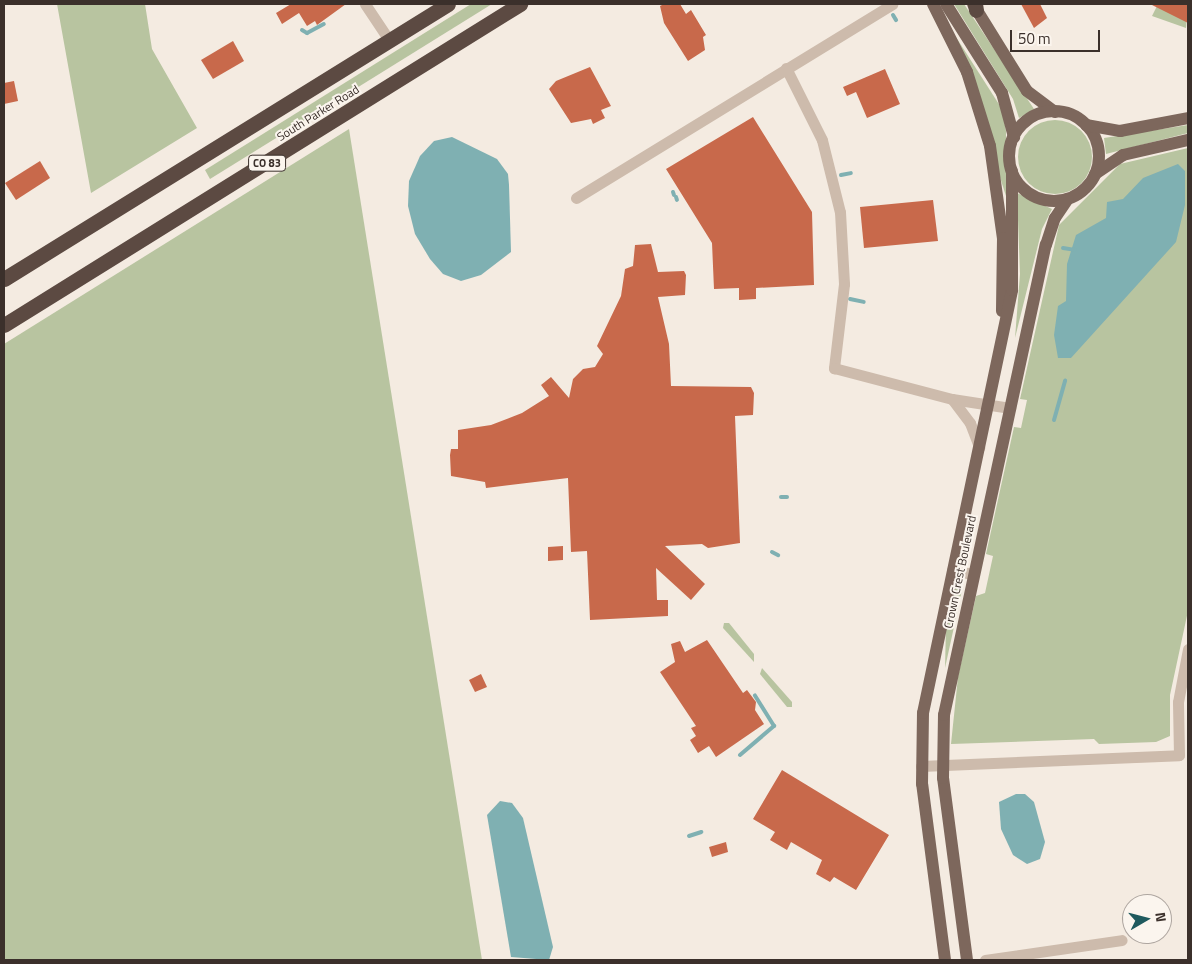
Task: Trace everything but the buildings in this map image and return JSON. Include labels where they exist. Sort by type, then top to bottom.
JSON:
[{"type":"highway","name":"South Parker Road","points":[[4,279],[448,4]]},
{"type":"highway","name":"South Parker Road","points":[[4,325],[520,4]]},
{"type":"main road","name":"Crown Crest Boulevard","points":[[933,4],[967,72],[990,146],[1003,238],[1003,329]]},
{"type":"main road","points":[[946,4],[1002,94],[1014,137],[1012,172],[1035,197],[1051,202],[1068,199],[1082,192],[1095,174],[1123,155],[1188,140]]},
{"type":"main road","points":[[975,6],[1027,91],[1055,112],[1085,125],[1120,131],[1188,118]]},
{"type":"main road","points":[[1014,137],[1028,118],[1055,112]]},
{"type":"main road","points":[[1085,125],[1098,148],[1095,174]]},
{"type":"main road","name":"Crown Crest Boulevard","points":[[945,960],[921,766],[926,691],[989,403],[1013,283],[1012,172]]},
{"type":"main road","name":"Crown Crest Boulevard","points":[[967,960],[942,764],[946,702],[1048,236],[1068,199]]},
{"type":"street","points":[[366,4],[389,40]]},
{"type":"street","points":[[576,198],[892,4]]},
{"type":"street","points":[[786,68],[817,128],[840,212],[844,284],[834,368],[952,399],[989,403],[1010,408]]},
{"type":"street","points":[[952,399],[970,423],[979,447]]},
{"type":"street","points":[[952,570],[973,574]]},
{"type":"street","points":[[921,766],[1179,755],[1178,702],[1188,649]]},
{"type":"street","points":[[985,960],[1122,940]]},
{"type":"green space","points":[[57,4],[145,4],[152,49],[197,128],[91,193]]},
{"type":"green space","points":[[471,4],[492,4],[210,179],[205,170]]},
{"type":"green space","points":[[954,4],[964,4],[1034,109],[1019,118],[1013,99]]},
{"type":"green space","points":[[1158,4],[1188,4],[1186,28],[1152,16]]},
{"type":"green space","points":[[954,34],[1002,109],[1006,131],[1006,196]]},
{"type":"green space","points":[[1055,120],[1076,126],[1086,136],[1092,157],[1086,178],[1076,188],[1055,194],[1034,188],[1024,178],[1018,157],[1024,136],[1034,126]]},
{"type":"green space","points":[[1188,125],[1188,133],[1106,154],[1104,138]]},
{"type":"green space","points":[[349,129],[482,960],[4,960],[4,344]]},
{"type":"green space","points":[[1188,148],[1188,611],[1170,695],[1170,736],[1156,742],[1099,744],[1094,739],[951,744],[958,677],[976,596],[985,593],[993,556],[986,554],[1014,427],[1021,428],[1027,400],[1020,399],[1059,225],[1120,164]]},
{"type":"green space","points":[[1017,193],[1052,209],[1042,229],[1015,338],[1020,274]]},
{"type":"green space","points":[[955,588],[962,590],[945,668],[946,626]]},
{"type":"green space","points":[[724,623],[729,623],[754,654],[754,662],[723,628]]},
{"type":"green space","points":[[762,668],[792,702],[792,707],[787,707],[760,674]]},
{"type":"water","points":[[452,137],[497,159],[508,174],[509,185],[511,252],[481,275],[461,281],[443,274],[430,259],[415,234],[408,206],[409,181],[420,156],[434,141]]},
{"type":"water","points":[[1178,164],[1185,171],[1185,205],[1176,242],[1071,358],[1058,358],[1054,335],[1058,306],[1066,301],[1067,264],[1076,235],[1106,218],[1107,202],[1123,199],[1143,178]]},
{"type":"water","points":[[1016,794],[1025,794],[1034,802],[1045,842],[1040,859],[1027,864],[1013,855],[1001,829],[999,802]]},
{"type":"water","points":[[500,801],[512,803],[523,818],[553,947],[549,960],[511,957],[487,815]]},
{"type":"waterway","points":[[893,15],[896,20]]},
{"type":"waterway","points":[[302,30],[307,33],[324,24]]},
{"type":"waterway","points":[[841,175],[851,173]]},
{"type":"waterway","points":[[1063,248],[1075,250]]},
{"type":"waterway","points":[[850,299],[864,302]]},
{"type":"waterway","points":[[1054,420],[1065,381]]},
{"type":"waterway","points":[[781,497],[787,497]]},
{"type":"waterway","points":[[772,552],[778,555]]},
{"type":"waterway","points":[[740,755],[774,726],[755,696]]},
{"type":"waterway","points":[[689,836],[701,832]]}]
